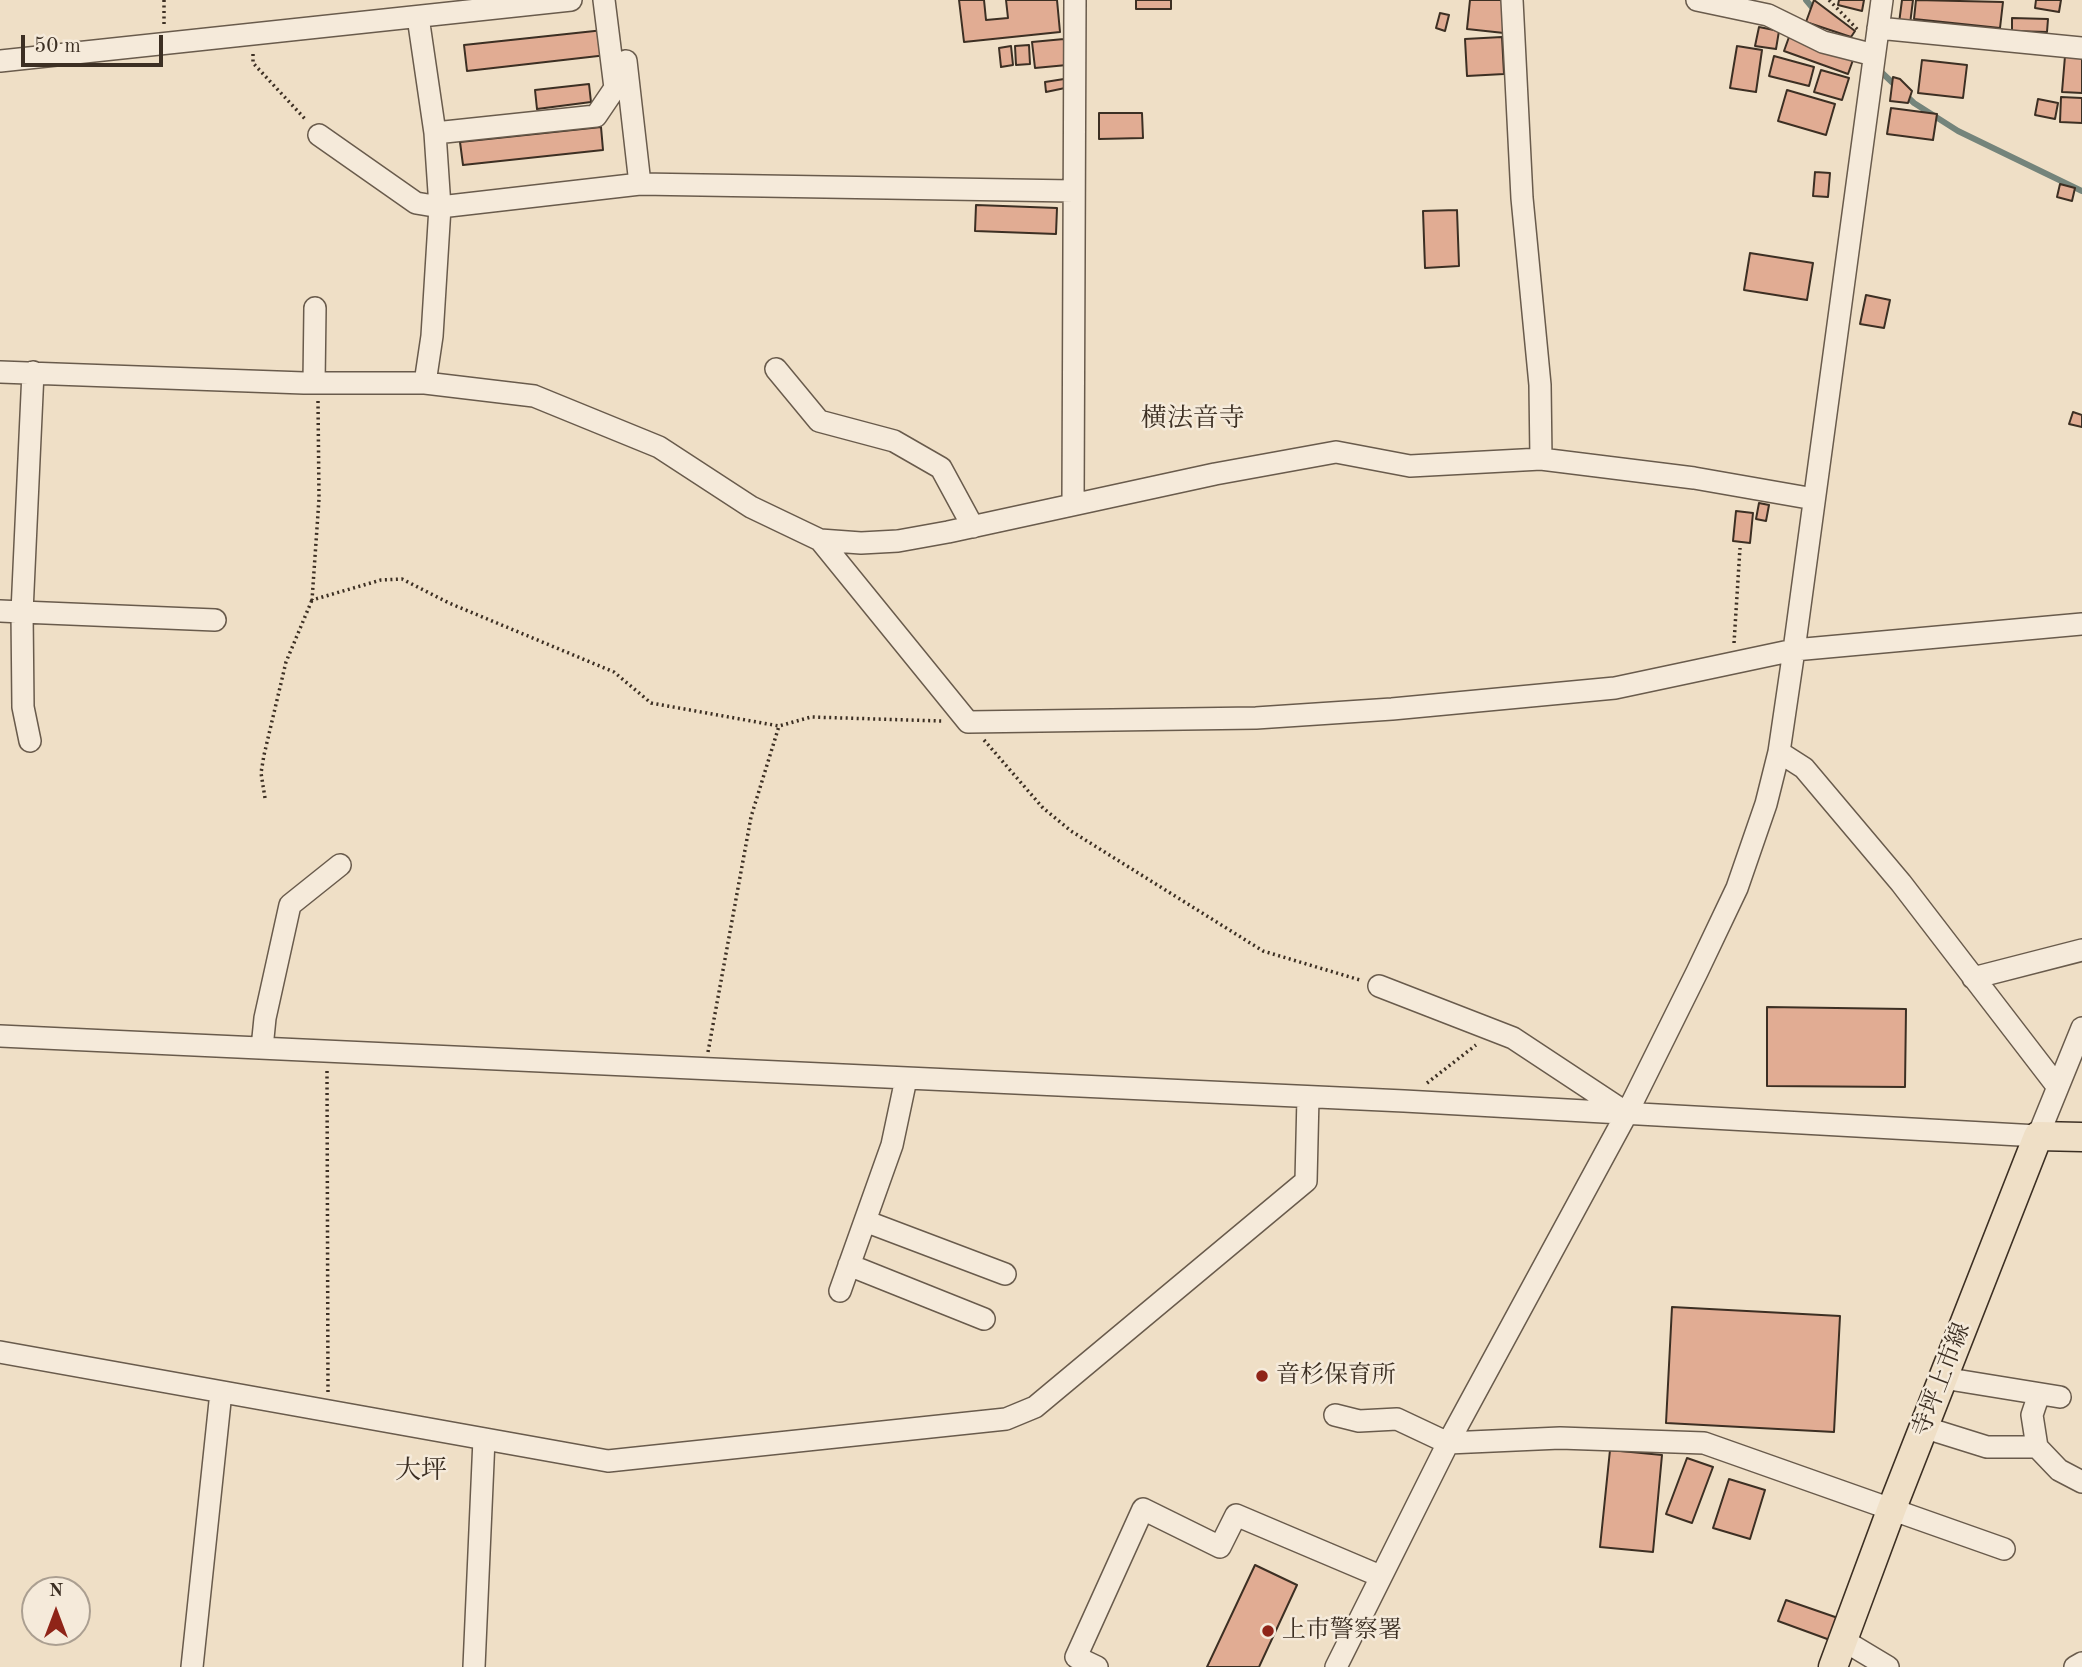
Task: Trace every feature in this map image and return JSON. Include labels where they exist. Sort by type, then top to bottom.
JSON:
[{"type":"main road","points":[[2038,1136],[2082,1137]]},
{"type":"main road","name":"寺坪上市線","points":[[1833,1667],[1892,1507],[2038,1136]]},
{"type":"street","points":[[0,61],[571,0]]},
{"type":"street","points":[[435,133],[596,116],[615,88],[604,0]]},
{"type":"street","points":[[619,0],[640,184]]},
{"type":"street","points":[[1073,504],[1075,0]]},
{"type":"street","points":[[1512,0],[1522,198],[1540,385],[1541,459]]},
{"type":"street","points":[[1697,0],[1768,15],[1823,41],[1874,55]]},
{"type":"street","points":[[1336,1667],[1448,1443],[1627,1113],[1737,888],[1766,804],[1779,752],[1794,650],[1882,0]]},
{"type":"street","points":[[418,17],[435,133],[440,207],[432,336],[425,383]]},
{"type":"street","points":[[1878,28],[2082,48]]},
{"type":"street","points":[[319,135],[416,203],[440,207],[640,184],[1073,191]]},
{"type":"street","points":[[314,383],[315,308]]},
{"type":"street","points":[[776,369],[819,421],[894,441],[941,468],[973,527]]},
{"type":"street","points":[[0,372],[314,383],[425,383],[534,396],[659,447],[751,507],[820,540],[861,543],[898,541],[973,527],[1073,504],[1336,452],[1410,466],[1541,459],[1694,478],[1814,499]]},
{"type":"street","points":[[30,741],[23,706],[23,612],[33,372]]},
{"type":"street","points":[[820,540],[968,722],[1256,718],[1392,709],[1615,688],[1794,650],[2082,624]]},
{"type":"street","points":[[0,611],[215,620]]},
{"type":"street","points":[[1779,752],[1804,768],[1901,883],[2057,1086]]},
{"type":"street","points":[[262,1048],[265,1018],[290,905],[340,865]]},
{"type":"street","points":[[1973,978],[2082,950]]},
{"type":"street","points":[[1379,986],[1513,1038],[1627,1113]]},
{"type":"street","points":[[0,1036],[1404,1101],[2038,1136],[2082,1028]]},
{"type":"street","points":[[840,1292],[892,1145],[906,1079]]},
{"type":"street","points":[[0,1353],[608,1461],[992,1420],[1035,1407],[1306,1181],[1308,1097]]},
{"type":"street","points":[[865,1221],[1005,1274]]},
{"type":"street","points":[[849,1265],[984,1319]]},
{"type":"street","points":[[1943,1378],[2060,1397]]},
{"type":"street","points":[[192,1667],[221,1392]]},
{"type":"street","points":[[2039,1394],[2032,1415],[2037,1447],[2059,1470],[2082,1482]]},
{"type":"street","points":[[1335,1415],[1359,1421],[1397,1419],[1448,1443],[1560,1438],[1704,1443],[1892,1507],[2004,1549]]},
{"type":"street","points":[[1923,1427],[1987,1447],[2037,1447]]},
{"type":"street","points":[[474,1667],[484,1439]]},
{"type":"street","points":[[1097,1667],[1076,1657],[1143,1509],[1220,1547],[1236,1515],[1380,1576]]},
{"type":"street","points":[[1843,1640],[1888,1667]]},
{"type":"street","points":[[2075,1667],[2082,1663]]},
{"type":"path","points":[[1829,0],[1853,23],[1874,55]]},
{"type":"path","points":[[254,35],[253,63],[319,135]]},
{"type":"path","points":[[265,798],[261,773],[286,662],[312,600],[319,499],[318,397],[314,383]]},
{"type":"path","points":[[1732,663],[1740,548]]},
{"type":"path","points":[[312,600],[381,580],[402,579],[449,603],[614,672],[651,703],[779,726],[811,717],[968,722],[1043,808],[1082,838],[1263,951],[1379,986]]},
{"type":"path","points":[[704,1070],[751,817],[779,726]]},
{"type":"path","points":[[1404,1101],[1494,1031]]},
{"type":"path","points":[[327,1051],[328,1411]]},
{"type":"building","points":[[959,0],[984,0],[986,20],[1008,18],[1006,0],[1057,0],[1060,32],[964,42]]},
{"type":"building","points":[[1136,0],[1171,0],[1171,9],[1136,9]]},
{"type":"building","points":[[1470,0],[1508,0],[1504,33],[1467,29]]},
{"type":"building","points":[[1814,0],[1855,31],[1851,37],[1806,22]]},
{"type":"building","points":[[1839,0],[1864,0],[1862,11],[1838,5]]},
{"type":"building","points":[[1902,0],[1913,0],[1910,24],[1899,23]]},
{"type":"building","points":[[1916,0],[2003,2],[2000,28],[1914,19]]},
{"type":"building","points":[[2036,0],[2061,0],[2059,12],[2035,8]]},
{"type":"building","points":[[1440,13],[1449,15],[1445,31],[1436,28]]},
{"type":"building","points":[[2012,18],[2048,19],[2047,32],[2012,31]]},
{"type":"building","points":[[1759,27],[1779,31],[1776,49],[1755,46]]},
{"type":"building","points":[[604,30],[607,55],[467,71],[464,45]]},
{"type":"building","points":[[1502,37],[1504,74],[1467,76],[1465,39]]},
{"type":"building","points":[[1789,37],[1853,60],[1848,74],[1784,51]]},
{"type":"building","points":[[1064,39],[1067,65],[1035,68],[1032,42]]},
{"type":"building","points":[[1029,45],[1030,64],[1016,65],[1015,46]]},
{"type":"building","points":[[1011,46],[1013,65],[1001,67],[999,48]]},
{"type":"building","points":[[1737,46],[1762,50],[1756,92],[1730,88]]},
{"type":"building","points":[[1774,56],[1814,67],[1809,86],[1769,76]]},
{"type":"building","points":[[2065,56],[2082,58],[2082,93],[2062,92]]},
{"type":"building","points":[[1922,60],[1967,65],[1963,98],[1918,93]]},
{"type":"building","points":[[1821,70],[1849,78],[1842,100],[1814,92]]},
{"type":"building","points":[[1893,77],[1900,79],[1912,91],[1908,103],[1890,101]]},
{"type":"building","points":[[1064,79],[1065,88],[1046,92],[1045,82]]},
{"type":"building","points":[[589,84],[591,102],[537,109],[535,90]]},
{"type":"building","points":[[1787,90],[1835,104],[1826,135],[1778,121]]},
{"type":"building","points":[[2061,97],[2082,98],[2082,123],[2060,122]]},
{"type":"building","points":[[2038,99],[2058,103],[2055,119],[2035,115]]},
{"type":"building","points":[[1891,108],[1937,114],[1933,140],[1887,134]]},
{"type":"building","points":[[1099,113],[1142,113],[1143,138],[1099,139]]},
{"type":"building","points":[[601,127],[603,150],[463,165],[460,142]]},
{"type":"building","points":[[1815,172],[1830,173],[1828,197],[1813,196]]},
{"type":"building","points":[[2060,184],[2075,188],[2072,201],[2057,197]]},
{"type":"building","points":[[976,205],[1057,208],[1056,234],[975,231]]},
{"type":"building","points":[[1457,210],[1459,266],[1425,268],[1423,211]]},
{"type":"building","points":[[1750,253],[1813,263],[1807,300],[1744,290]]},
{"type":"building","points":[[1866,295],[1890,300],[1884,328],[1860,324]]},
{"type":"building","points":[[2073,412],[2082,415],[2082,427],[2069,424]]},
{"type":"building","points":[[1759,503],[1769,505],[1766,521],[1756,519]]},
{"type":"building","points":[[1736,511],[1753,513],[1750,543],[1733,541]]},
{"type":"building","points":[[1767,1007],[1906,1009],[1905,1087],[1767,1086]]},
{"type":"building","points":[[1672,1307],[1840,1316],[1834,1432],[1666,1423]]},
{"type":"building","points":[[1610,1450],[1662,1455],[1653,1552],[1600,1547]]},
{"type":"building","points":[[1687,1458],[1713,1467],[1692,1523],[1666,1514]]},
{"type":"building","points":[[1729,1479],[1765,1490],[1750,1539],[1713,1528]]},
{"type":"building","points":[[1255,1565],[1297,1585],[1259,1667],[1207,1667]]},
{"type":"building","points":[[1786,1600],[1838,1618],[1830,1640],[1778,1621]]},
{"type":"waterway","points":[[1806,0],[1816,12]]},
{"type":"waterway","points":[[1878,69],[1914,103],[1958,131],[2082,191]]},
{"type":"place","name":"音杉保育所","points":[[1262,1376]]},
{"type":"place","name":"上市警察署","points":[[1268,1631]]},
{"type":"district","name":"横法音寺","points":[[1193,419]]},
{"type":"district","name":"大坪","points":[[421,1471]]}]
